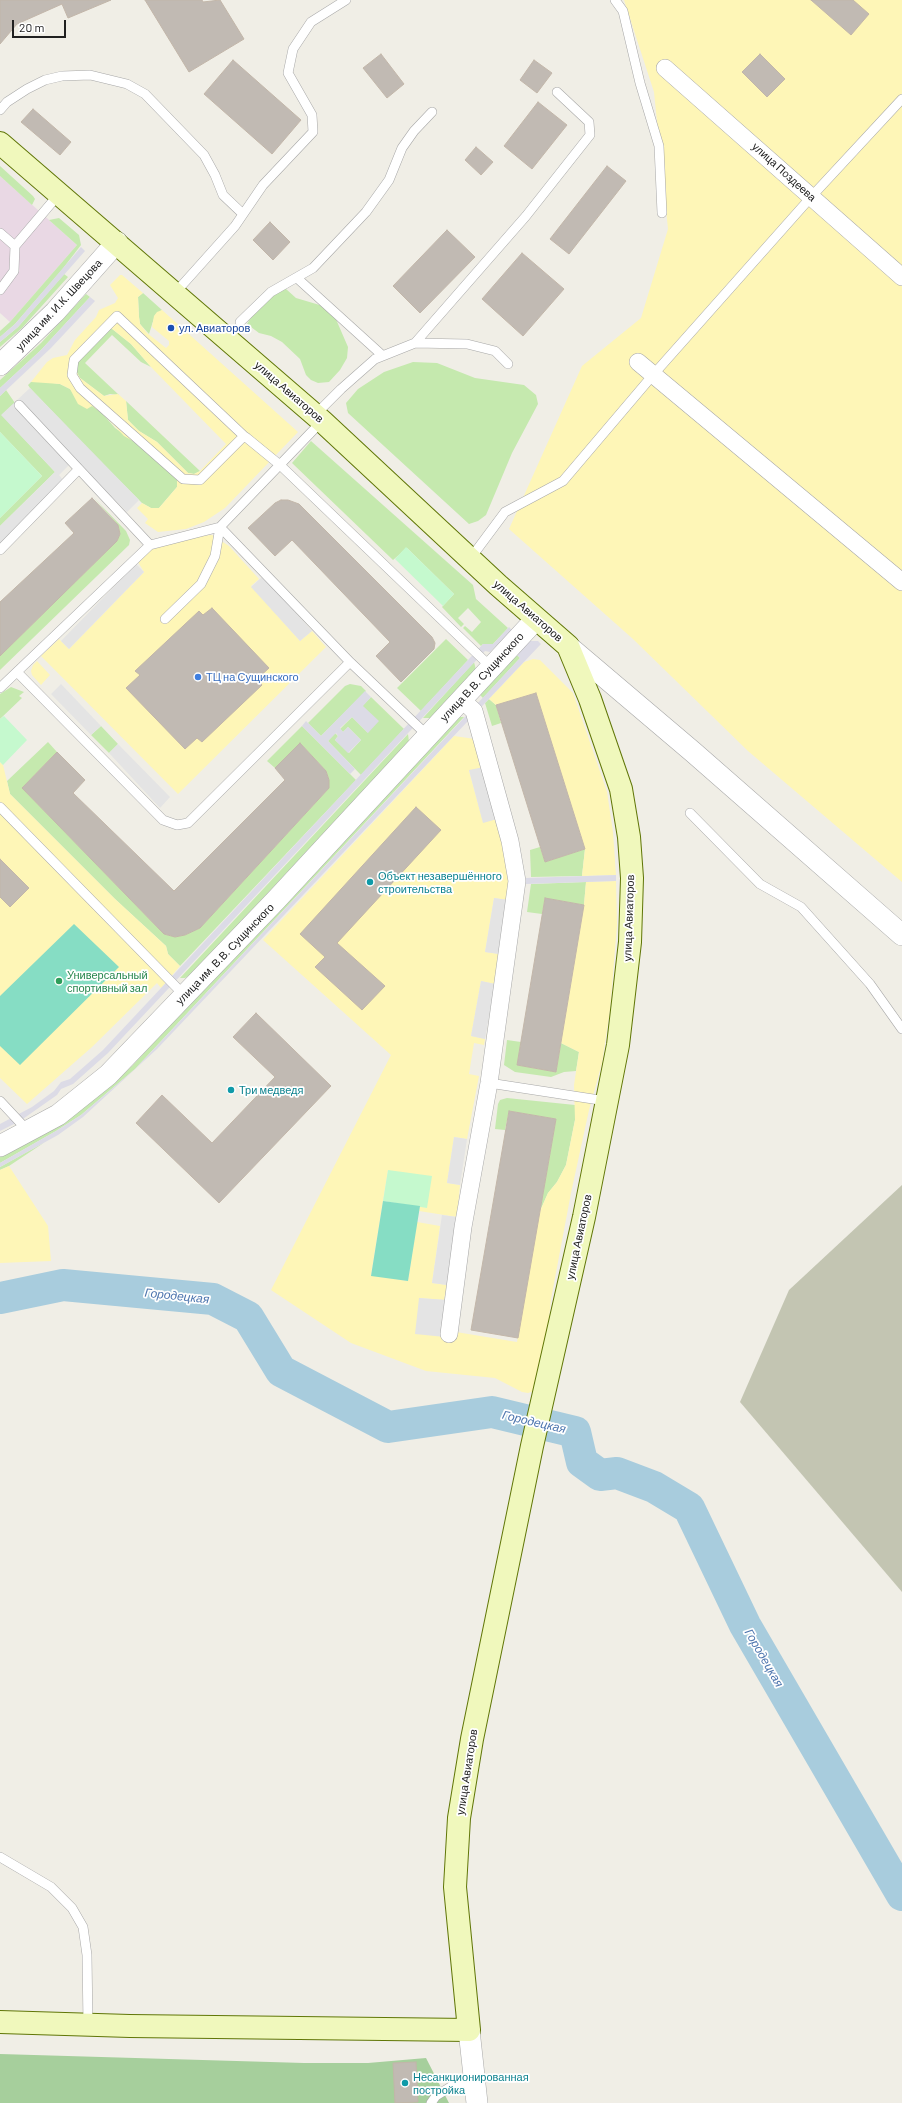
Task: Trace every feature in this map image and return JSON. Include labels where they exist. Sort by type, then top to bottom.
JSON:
[{"type":"main road","name":"улица Авиаторов","points":[[0,143],[117,242],[319,418],[470,559],[568,646],[590,699],[621,789],[629,837],[632,878],[630,942],[618,1045],[584,1217],[532,1446],[472,1739],[459,1818],[455,1887],[469,2030]]},
{"type":"main road","points":[[0,2022],[469,2030]]},
{"type":"street","name":"улица Поздеева","points":[[665,68],[812,196],[902,277]]},
{"type":"street","name":"улица им. И.К. Швецова","points":[[0,365],[55,312],[117,242]]},
{"type":"street","points":[[638,362],[902,582]]},
{"type":"street","name":"улица В.В. Сущинского","points":[[427,734],[536,619]]},
{"type":"street","points":[[568,646],[693,752],[902,935]]},
{"type":"street","points":[[450,1334],[464,1227],[489,1083],[517,881],[510,841],[474,711],[461,699]]},
{"type":"street","name":"улица им. В.В. Сущинского","points":[[0,1146],[29,1132],[58,1115],[91,1090],[185,996],[427,734]]},
{"type":"street","name":"улица Авиаторов","points":[[469,2030],[477,2103]]},
{"type":"lane","points":[[175,293],[235,226],[263,185],[313,132],[312,115],[288,73],[293,49],[311,22],[346,0]]},
{"type":"lane","points":[[615,0],[624,11],[640,83],[659,146],[662,213]]},
{"type":"lane","points":[[0,110],[7,102],[26,89],[45,80],[62,76],[90,75],[128,84],[145,94],[204,155],[215,174],[224,196],[243,214]]},
{"type":"lane","points":[[415,343],[526,216],[590,135],[589,122],[557,92]]},
{"type":"lane","points":[[470,559],[504,512],[563,481],[653,375],[812,196],[902,99]]},
{"type":"lane","points":[[240,322],[271,292],[313,268],[366,212],[389,180],[402,148],[414,131],[432,112]]},
{"type":"lane","points":[[0,290],[14,272],[15,246],[59,194]]},
{"type":"lane","points":[[0,232],[15,246]]},
{"type":"lane","points":[[297,278],[383,356]]},
{"type":"lane","points":[[244,436],[200,480],[183,479],[80,388],[72,375],[74,360],[117,316],[244,436],[280,465],[491,667]]},
{"type":"lane","points":[[0,688],[150,545],[220,527],[280,465],[347,384],[375,359],[415,343],[467,344],[495,351],[508,364]]},
{"type":"lane","points":[[19,405],[150,545]]},
{"type":"lane","points":[[0,550],[79,469]]},
{"type":"lane","points":[[165,619],[201,584],[216,556],[220,527]]},
{"type":"lane","points":[[220,527],[350,662],[427,734]]},
{"type":"lane","points":[[16,672],[164,820],[177,825],[188,822],[350,662]]},
{"type":"lane","points":[[0,807],[185,996]]},
{"type":"lane","points":[[690,813],[760,884],[801,907],[870,984],[902,1029]]},
{"type":"lane","points":[[489,1083],[606,1102]]},
{"type":"lane","points":[[0,1101],[29,1132]]},
{"type":"lane","points":[[0,1856],[51,1887],[72,1908],[83,1927],[87,1955],[88,2024]]},
{"type":"lane","points":[[431,2103],[436,2096],[452,2086],[474,2080]]},
{"type":"shaded area","points":[[0,176],[77,245],[10,322],[0,313]]},
{"type":"shaded area","points":[[81,247],[85,251],[18,327],[0,342],[0,337],[15,324]]},
{"type":"shaded area","points":[[90,297],[95,301],[51,348],[0,396],[0,388],[41,350]]},
{"type":"shaded area","points":[[30,388],[139,500],[127,512],[74,460],[59,475],[64,481],[0,544],[0,526],[55,472],[1,415]]},
{"type":"shaded area","points":[[136,564],[144,572],[69,649],[61,641]]},
{"type":"shaded area","points":[[263,576],[312,631],[300,641],[251,587]]},
{"type":"shaded area","points":[[509,627],[512,630],[490,652],[485,651],[108,1053],[73,1084],[61,1089],[57,1095],[20,1121],[0,1131],[0,1124],[32,1107],[54,1091],[61,1082],[70,1079],[103,1050],[483,644],[493,644]]},
{"type":"shaded area","points":[[528,641],[538,641],[541,644],[157,1049],[83,1117],[58,1135],[0,1167],[0,1163],[81,1115],[135,1069],[520,658],[516,654]]},
{"type":"shaded area","points":[[61,684],[101,726],[91,735],[51,694]]},
{"type":"shaded area","points":[[365,691],[371,697],[363,706],[379,721],[368,733],[352,717],[340,728],[343,732],[348,727],[361,740],[348,753],[335,740],[338,736],[336,733],[328,741],[355,769],[350,774],[302,726],[306,721],[321,736]]},
{"type":"shaded area","points":[[118,744],[170,797],[160,808],[109,753]]},
{"type":"shaded area","points":[[484,767],[497,819],[483,823],[469,770]]},
{"type":"shaded area","points":[[616,875],[616,881],[526,884],[526,878]]},
{"type":"shaded area","points":[[494,898],[508,900],[499,954],[485,952]]},
{"type":"shaded area","points":[[481,981],[495,984],[485,1039],[471,1036]]},
{"type":"shaded area","points":[[454,1137],[467,1139],[460,1185],[447,1183]]},
{"type":"shaded area","points":[[902,1185],[902,1592],[740,1402],[789,1290]]},
{"type":"shaded area","points":[[442,1215],[457,1217],[447,1285],[432,1283]]},
{"type":"shaded area","points":[[419,1298],[448,1300],[445,1337],[415,1334]]},
{"type":"green space","points":[[0,166],[33,196],[35,199],[32,205],[0,176]]},
{"type":"green space","points":[[59,218],[79,235],[81,245],[61,271],[15,324],[0,337],[0,331],[10,322],[77,245],[49,220]]},
{"type":"green space","points":[[64,274],[68,277],[22,328],[0,347],[0,342],[18,327]]},
{"type":"green space","points":[[286,289],[296,298],[323,306],[335,317],[348,347],[347,358],[340,370],[329,382],[318,383],[311,380],[306,375],[300,359],[282,342],[271,336],[259,333],[247,324],[254,312],[280,290]]},
{"type":"green space","points":[[143,293],[162,310],[155,315],[149,334],[140,324],[138,297]]},
{"type":"green space","points":[[86,294],[90,297],[41,350],[0,388],[0,380],[41,343]]},
{"type":"green space","points":[[111,328],[131,344],[151,367],[141,362],[112,335],[85,363],[119,395],[110,394],[104,396],[80,378],[75,369],[78,359]]},
{"type":"green space","points":[[413,362],[437,363],[475,378],[524,385],[536,395],[538,404],[512,453],[486,515],[478,521],[469,524],[348,413],[346,403],[358,389],[384,372]]},
{"type":"green space","points":[[39,381],[60,384],[70,389],[102,413],[115,428],[142,446],[177,479],[177,487],[159,508],[151,508],[142,503],[87,448],[28,385],[31,382]]},
{"type":"green space","points":[[6,390],[15,403],[2,415],[55,472],[0,526],[0,518],[42,476],[0,432],[0,396]]},
{"type":"green space","points":[[126,401],[200,471],[194,474],[188,473],[157,442],[139,431],[128,420]]},
{"type":"green space","points":[[0,432],[42,476],[0,518]]},
{"type":"green space","points":[[311,441],[473,585],[476,599],[508,628],[493,644],[483,644],[481,646],[463,628],[465,626],[472,632],[481,622],[468,608],[458,618],[464,624],[461,627],[442,607],[454,594],[407,548],[393,560],[292,463]]},
{"type":"green space","points":[[93,497],[126,531],[130,540],[129,545],[0,670],[0,656],[117,541],[120,534],[118,525]]},
{"type":"green space","points":[[406,547],[454,594],[443,606],[395,559]]},
{"type":"green space","points":[[446,639],[468,660],[421,711],[397,688]]},
{"type":"green space","points":[[516,654],[520,658],[483,698],[479,694]]},
{"type":"green space","points":[[474,662],[476,670],[431,718],[423,718]]},
{"type":"green space","points":[[350,684],[361,686],[366,691],[321,736],[308,723],[345,686]]},
{"type":"green space","points":[[11,687],[24,692],[19,696],[22,698],[0,719],[0,694]]},
{"type":"green space","points":[[371,697],[404,729],[361,775],[328,741],[335,733],[338,736],[335,740],[349,753],[361,740],[348,727],[343,732],[340,729],[352,717],[368,733],[362,706]]},
{"type":"green space","points":[[489,699],[496,705],[501,723],[492,726],[485,703]]},
{"type":"green space","points":[[4,716],[27,740],[3,765],[0,762],[0,719]]},
{"type":"green space","points":[[457,717],[464,717],[135,1069],[81,1115],[0,1163],[0,1156],[110,1086],[132,1066]]},
{"type":"green space","points":[[101,726],[118,744],[109,753],[91,735]]},
{"type":"green space","points":[[302,726],[356,780],[180,966],[168,954],[166,946],[115,899],[10,794],[7,781],[48,742],[57,752],[22,788],[164,934],[175,937],[185,935],[200,928],[329,788],[329,780],[326,771],[300,743],[275,768],[267,761]]},
{"type":"green space","points":[[408,734],[409,742],[194,972],[185,978],[180,978]]},
{"type":"green space","points":[[540,847],[545,862],[585,849],[582,876],[531,877],[530,850]]},
{"type":"green space","points":[[586,882],[584,905],[545,898],[542,914],[527,912],[531,884]]},
{"type":"green space","name":"Универсальный спортивный зал","points":[[74,924],[119,967],[20,1065],[0,1046],[0,996]]},
{"type":"green space","points":[[507,1040],[521,1042],[517,1065],[556,1072],[561,1043],[579,1052],[576,1071],[564,1072],[551,1077],[515,1072],[504,1065]]},
{"type":"green space","points":[[507,1098],[575,1105],[575,1120],[566,1165],[557,1182],[548,1193],[540,1211],[556,1119],[509,1111],[505,1130],[495,1129],[498,1104],[500,1100]]},
{"type":"green space","points":[[45,1142],[9,1166],[0,1170],[0,1167]]},
{"type":"green space","points":[[388,1170],[432,1176],[427,1208],[383,1201]]},
{"type":"green space","points":[[383,1201],[420,1206],[408,1281],[371,1276]]},
{"type":"green space","points":[[0,2054],[304,2063],[368,2063],[426,2058],[449,2103],[0,2103]]},
{"type":"sand","points":[[624,0],[902,0],[902,882],[748,751],[633,639],[509,529],[582,366],[641,318],[668,229],[654,92]]},
{"type":"sand","points":[[120,275],[122,275],[143,293],[138,297],[139,317],[140,324],[147,333],[166,348],[169,345],[169,341],[152,327],[154,316],[157,312],[162,310],[298,432],[225,508],[204,522],[186,529],[158,532],[145,523],[148,519],[137,508],[142,503],[151,508],[159,508],[177,487],[177,479],[142,446],[124,436],[102,413],[92,406],[87,409],[78,404],[70,389],[60,384],[31,382],[47,362],[53,358],[67,355],[75,340],[96,317],[99,310],[115,303],[118,298],[110,285]],"holes":[[[111,328],[131,344],[151,367],[226,444],[200,471],[194,474],[188,473],[157,442],[139,431],[128,420],[126,401],[118,394],[104,396],[80,378],[75,369],[78,359]]]},
{"type":"sand","points":[[212,535],[229,546],[259,579],[251,586],[300,641],[312,631],[326,647],[178,794],[41,656],[59,639],[69,649],[144,572],[138,562],[149,550],[199,536]]},
{"type":"sand","points":[[533,659],[540,660],[573,693],[607,792],[613,832],[616,875],[582,876],[585,849],[536,693],[496,705],[489,699],[524,662]]},
{"type":"sand","points":[[37,661],[50,675],[41,685],[32,675],[31,671],[33,665]]},
{"type":"sand","points":[[454,736],[475,739],[484,767],[469,771],[483,822],[497,819],[508,873],[508,900],[494,898],[485,952],[499,954],[495,984],[481,981],[471,1036],[485,1039],[484,1045],[474,1043],[469,1074],[479,1076],[467,1139],[454,1137],[447,1183],[460,1185],[457,1217],[419,1211],[420,1206],[427,1208],[388,1170],[371,1275],[408,1281],[417,1222],[440,1226],[432,1283],[447,1285],[444,1300],[419,1298],[456,1332],[517,1342],[540,1211],[548,1193],[557,1182],[566,1165],[575,1120],[574,1085],[579,1052],[561,1043],[584,905],[586,882],[616,881],[617,925],[610,1010],[602,1063],[589,1110],[571,1193],[551,1299],[547,1341],[534,1391],[528,1393],[522,1392],[495,1378],[426,1371],[351,1343],[271,1290],[391,1055],[263,940]]},
{"type":"sand","points":[[0,762],[3,765],[10,794],[115,899],[166,946],[168,954],[180,966],[161,988],[157,983],[92,1047],[27,1104],[0,1078]]},
{"type":"sand","points":[[9,1166],[48,1226],[51,1261],[0,1263],[0,1170]]},
{"type":"building","points":[[0,0],[111,0],[68,18],[62,4],[17,24],[0,44]]},
{"type":"building","points":[[145,0],[202,0],[203,2],[220,0],[244,39],[189,72]]},
{"type":"building","points":[[811,0],[853,0],[869,14],[851,35]]},
{"type":"building","points":[[381,54],[404,84],[387,98],[363,68]]},
{"type":"building","points":[[760,54],[785,79],[767,97],[742,72]]},
{"type":"building","points":[[233,60],[301,120],[272,154],[204,94]]},
{"type":"building","points":[[534,60],[552,73],[537,93],[520,80]]},
{"type":"building","points":[[538,102],[567,125],[532,169],[504,146]]},
{"type":"building","points":[[33,109],[71,142],[60,155],[21,122]]},
{"type":"building","points":[[476,147],[493,162],[481,175],[465,160]]},
{"type":"building","points":[[607,166],[626,181],[569,254],[550,239]]},
{"type":"building","points":[[270,222],[290,242],[273,260],[253,240]]},
{"type":"building","points":[[447,230],[475,257],[420,313],[393,286]]},
{"type":"building","points":[[522,253],[564,289],[523,336],[482,299]]},
{"type":"building","points":[[92,498],[118,525],[120,534],[117,541],[0,656],[0,602],[74,533],[65,523]]},
{"type":"building","points":[[281,500],[288,500],[299,504],[432,637],[435,643],[434,649],[401,682],[376,656],[390,642],[292,540],[275,556],[248,528],[275,503]]},
{"type":"building","name":"ТЦ на Сущинского","points":[[212,608],[269,668],[257,679],[262,685],[202,742],[197,738],[185,749],[126,688],[140,675],[135,671],[199,611],[203,615]]},
{"type":"building","points":[[536,693],[585,849],[545,862],[496,705]]},
{"type":"building","points":[[300,743],[326,771],[329,780],[329,788],[200,928],[185,935],[175,937],[164,934],[22,788],[57,752],[85,780],[73,793],[174,891],[285,780],[275,768]]},
{"type":"building","name":"Объект незавершённого строительства","points":[[416,807],[441,830],[337,943],[385,986],[362,1010],[315,967],[325,957],[300,934]]},
{"type":"building","points":[[0,859],[29,888],[10,907],[0,897]]},
{"type":"building","points":[[545,898],[584,905],[556,1072],[517,1065]]},
{"type":"building","points":[[256,1013],[331,1086],[219,1203],[136,1123],[162,1095],[212,1143],[275,1077],[233,1037]]},
{"type":"building","points":[[509,1111],[556,1119],[518,1338],[471,1330]]},
{"type":"building","name":"Несанкционированная постройка","points":[[416,2062],[418,2102],[395,2103],[393,2063]]},
{"type":"waterway","name":"Городецкая","points":[[0,1298],[63,1285],[213,1299],[248,1317],[281,1371],[388,1427],[492,1412],[575,1432],[582,1462],[600,1475],[617,1473],[654,1487],[689,1508],[745,1625],[902,1895]]},
{"type":"place","name":"ул. Авиаторов","points":[[171,328]]},
{"type":"place","name":"ТЦ на Сущинского","points":[[198,677]]},
{"type":"place","name":"Объект незавершённого строительства","points":[[370,882]]},
{"type":"place","name":"Универсальный спортивный зал","points":[[59,981]]},
{"type":"place","name":"Три медведя","points":[[231,1090]]},
{"type":"place","name":"Несанкционированная постройка","points":[[405,2083]]}]
